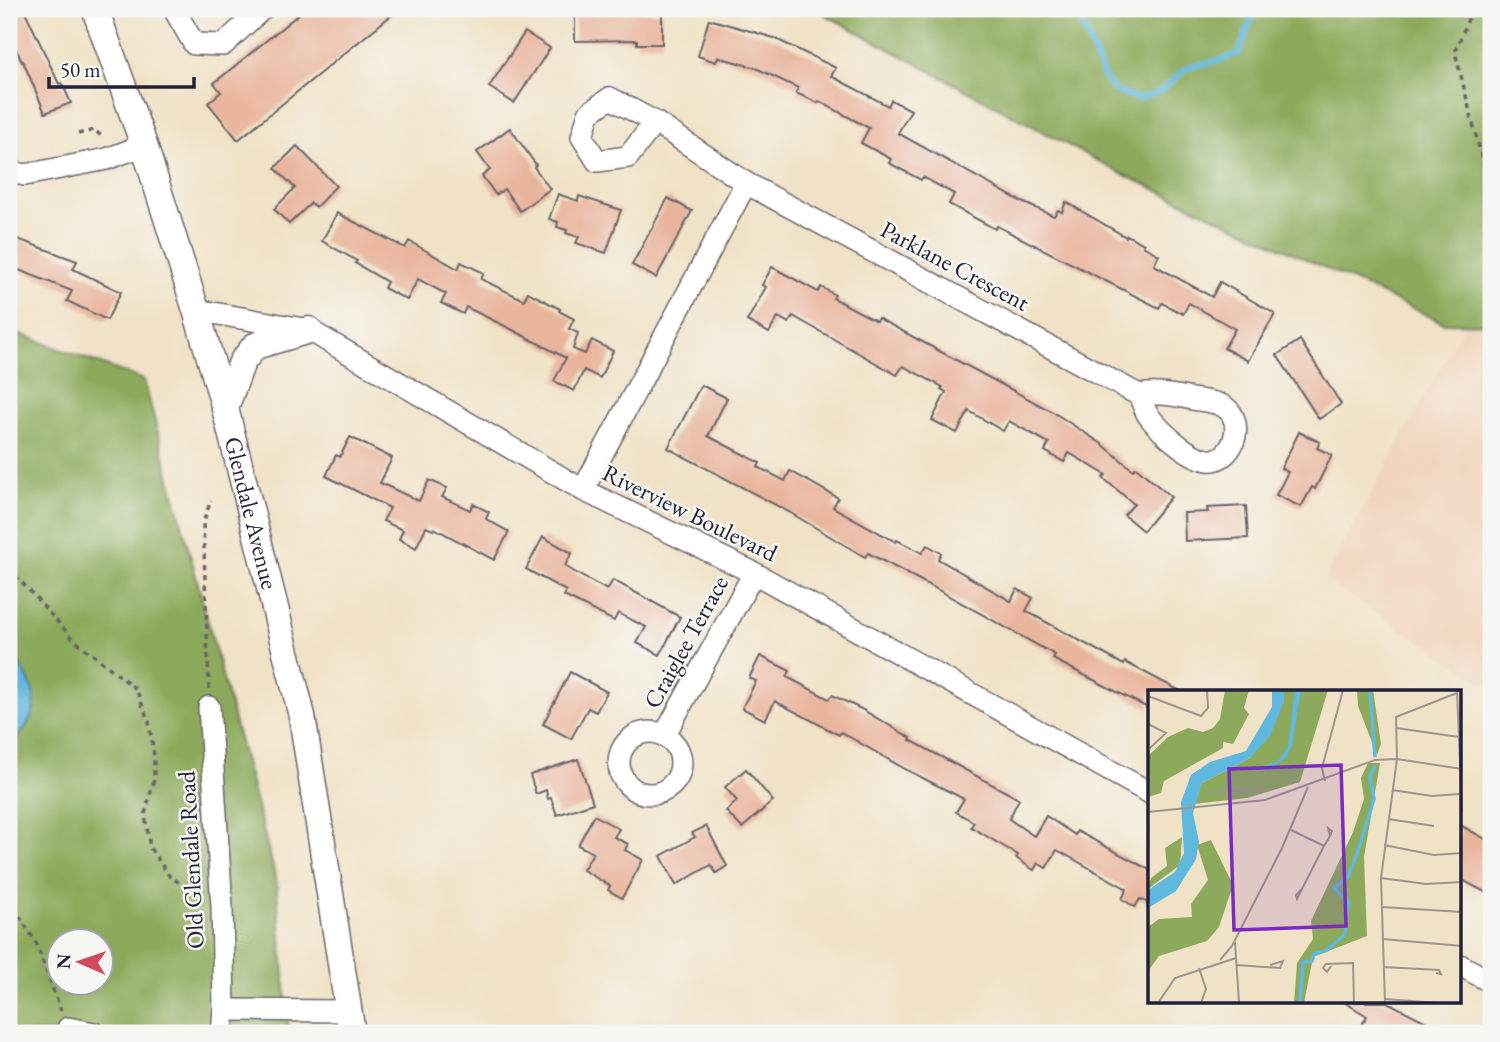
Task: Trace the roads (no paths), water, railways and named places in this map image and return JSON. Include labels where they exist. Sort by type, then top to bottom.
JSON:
[{"type":"main road","name":"Glendale Avenue","points":[[95,9],[144,145],[225,408],[302,716],[351,1022]]},
{"type":"main road","points":[[225,408],[242,362],[255,346],[309,330]]},
{"type":"street","points":[[174,9],[194,44],[223,45],[262,9]]},
{"type":"street","name":"Parklane Crescent","points":[[655,122],[746,183],[1139,395]]},
{"type":"street","points":[[9,171],[25,175],[107,159],[144,145]]},
{"type":"street","points":[[583,490],[746,183]]},
{"type":"street","name":"Riverview Boulevard","points":[[196,310],[309,330],[583,490],[754,573],[1148,792]]},
{"type":"street","name":"Craiglee Terrace","points":[[664,736],[754,573]]},
{"type":"street","name":"Old Glendale Road","points":[[209,708],[222,907],[222,1033]]},
{"type":"street","points":[[1462,966],[1491,982]]},
{"type":"street","points":[[224,1010],[351,1022]]},
{"type":"street","points":[[69,1031],[94,1033]]},
{"type":"water","points":[[9,646],[30,682],[34,704],[26,727],[15,740],[9,741]]},
{"type":"waterway","points":[[1076,9],[1104,77],[1114,90],[1138,99],[1159,92],[1188,67],[1222,60],[1239,53],[1255,9]]}]
